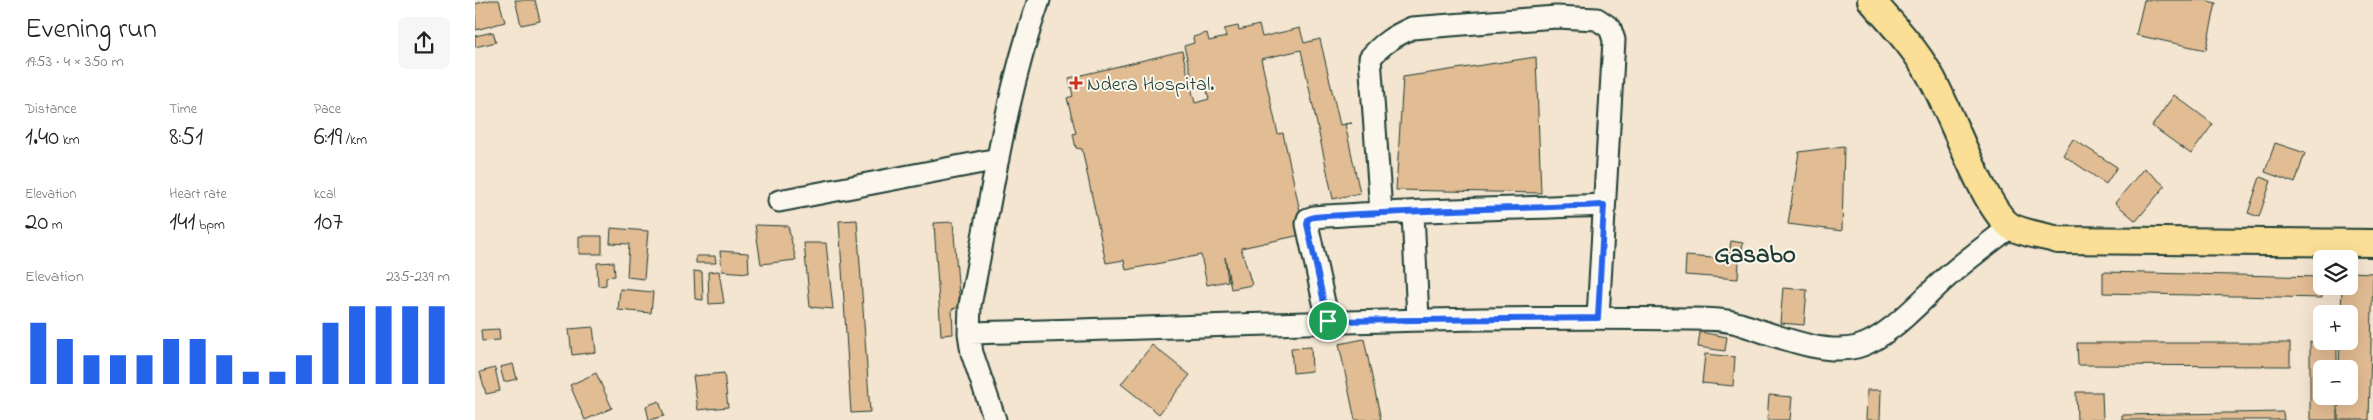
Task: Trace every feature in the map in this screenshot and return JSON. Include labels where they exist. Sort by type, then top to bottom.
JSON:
[{"type":"main road","points":[[1871,0],[1913,48],[1930,75],[1985,191],[2000,215],[2011,226],[2058,240],[2373,243]]},
{"type":"street","points":[[995,420],[971,353],[969,332],[970,305],[998,159],[1023,46],[1039,0]]},
{"type":"street","points":[[1381,212],[1370,58],[1381,45],[1393,36],[1413,28],[1556,17],[1597,19],[1610,28],[1614,40],[1598,318]]},
{"type":"street","points":[[779,201],[998,159]]},
{"type":"street","points":[[1328,321],[1307,224],[1308,219],[1381,212],[1413,213],[1604,205]]},
{"type":"street","points":[[1413,213],[1418,319]]},
{"type":"street","points":[[969,332],[1418,319],[1710,319],[1738,323],[1766,334],[1804,343],[1830,348],[1853,348],[1870,343],[1887,330],[1949,275],[2011,226]]},
{"type":"building","points":[[499,0],[505,22],[476,30],[475,4]]},
{"type":"building","points":[[515,0],[535,0],[540,21],[521,25]]},
{"type":"building","points":[[2144,0],[2204,0],[2216,3],[2206,50],[2136,35]]},
{"type":"building","points":[[1259,25],[1262,37],[1300,28],[1304,43],[1320,39],[1340,125],[1345,124],[1360,193],[1333,199],[1301,50],[1261,59],[1278,134],[1283,133],[1305,234],[1241,248],[1252,285],[1231,289],[1225,257],[1228,281],[1207,285],[1201,255],[1126,270],[1124,260],[1106,263],[1082,149],[1076,148],[1073,134],[1076,133],[1067,98],[1073,96],[1069,78],[1182,51],[1195,103],[1209,99],[1204,79],[1193,82],[1184,46],[1194,43],[1193,37],[1207,33],[1209,41],[1226,37],[1224,29],[1238,26],[1239,30]]},
{"type":"building","points":[[493,32],[496,42],[475,47],[475,36]]},
{"type":"building","points":[[1536,57],[1541,193],[1396,190],[1403,77]]},
{"type":"building","points":[[2174,95],[2213,124],[2191,154],[2152,126]]},
{"type":"building","points":[[2073,139],[2117,167],[2106,184],[2063,155]]},
{"type":"building","points":[[2275,143],[2305,153],[2295,183],[2265,172]]},
{"type":"building","points":[[1844,146],[1842,231],[1788,224],[1799,152]]},
{"type":"building","points":[[2144,168],[2165,186],[2136,221],[2115,203]]},
{"type":"building","points":[[2260,177],[2271,181],[2259,217],[2248,213]]},
{"type":"building","points":[[857,220],[870,412],[851,413],[839,221]]},
{"type":"building","points":[[953,222],[960,307],[952,309],[953,334],[941,335],[934,223]]},
{"type":"building","points":[[755,225],[788,226],[796,260],[761,264]]},
{"type":"building","points":[[611,228],[648,231],[644,279],[627,277],[629,244],[610,243]]},
{"type":"building","points":[[579,236],[602,236],[602,254],[579,254]]},
{"type":"building","points":[[1731,241],[1743,243],[1741,257],[1729,255]]},
{"type":"building","points":[[804,243],[826,243],[833,309],[810,307]]},
{"type":"building","points":[[720,251],[748,253],[749,273],[722,271]]},
{"type":"building","points":[[696,256],[715,256],[716,263],[696,263]]},
{"type":"building","points":[[1686,256],[1739,260],[1738,279],[1685,275]]},
{"type":"building","points":[[614,262],[615,276],[606,277],[606,285],[598,286],[597,263]]},
{"type":"building","points":[[694,271],[702,272],[703,300],[695,299]]},
{"type":"building","points":[[719,271],[724,303],[709,304],[708,272]]},
{"type":"building","points":[[2103,272],[2313,277],[2313,295],[2322,295],[2322,298],[2103,293]]},
{"type":"building","points":[[2358,272],[2373,273],[2369,420],[2338,420],[2339,405],[2358,405],[2358,360],[2339,360],[2340,350],[2358,350],[2358,305],[2341,305],[2342,295],[2358,295]]},
{"type":"building","points":[[1783,288],[1807,290],[1804,325],[1780,323]]},
{"type":"building","points":[[620,289],[653,292],[651,313],[618,310]]},
{"type":"building","points":[[593,327],[596,352],[572,355],[569,329]]},
{"type":"building","points":[[499,329],[500,340],[482,341],[481,330]]},
{"type":"building","points":[[1700,332],[1727,337],[1725,351],[1698,347]]},
{"type":"building","points":[[1364,339],[1381,420],[1355,420],[1339,344]]},
{"type":"building","points":[[2310,342],[2313,342],[2313,350],[2337,350],[2337,360],[2313,360],[2313,405],[2337,405],[2337,420],[2310,420]]},
{"type":"building","points":[[2077,343],[2290,343],[2290,366],[2078,365]]},
{"type":"building","points":[[1152,345],[1190,375],[1159,414],[1121,384]]},
{"type":"building","points":[[1311,347],[1312,371],[1293,373],[1291,348]]},
{"type":"building","points":[[1705,354],[1735,357],[1733,386],[1702,383]]},
{"type":"building","points":[[513,364],[517,379],[504,382],[500,367]]},
{"type":"building","points":[[495,368],[500,391],[486,394],[480,372]]},
{"type":"building","points":[[596,373],[612,408],[585,420],[570,385]]},
{"type":"building","points":[[724,373],[728,407],[698,410],[693,376]]},
{"type":"building","points":[[1867,390],[1881,390],[1880,420],[1866,420]]},
{"type":"building","points":[[2076,392],[2102,392],[2103,420],[2077,420]]},
{"type":"building","points":[[1769,395],[1792,397],[1790,420],[1767,420]]},
{"type":"building","points":[[659,401],[664,416],[649,420],[646,406]]},
{"type":"building","points":[[2283,412],[2284,420],[2122,420],[2122,415]]},
{"type":"place","name":"Ndera Hospital.","points":[[1076,83]]},
{"type":"district","name":"Gasabo","points":[[1755,253]]},
{"type":"route","points":[[1604,205],[1598,318],[1328,321],[1307,224],[1308,219],[1381,212],[1413,213],[1604,205]]}]
